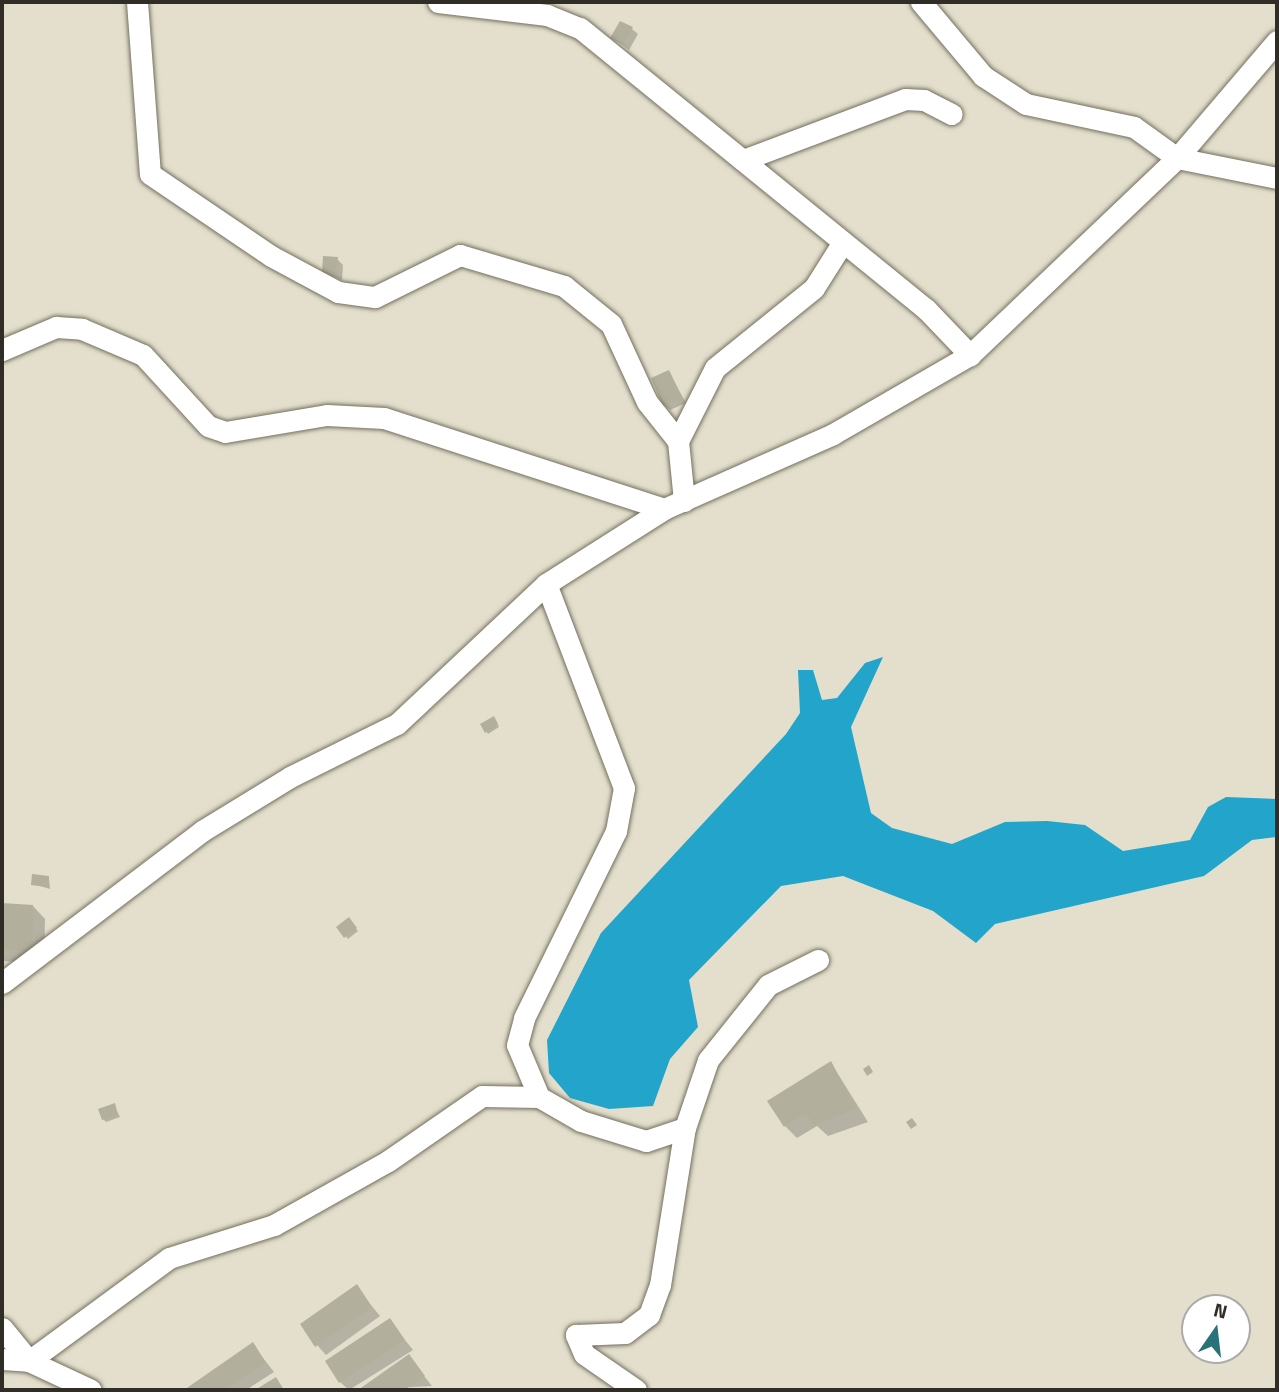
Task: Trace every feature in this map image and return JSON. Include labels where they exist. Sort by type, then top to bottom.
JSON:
[{"type":"street","points":[[136,2],[150,174],[271,256],[338,292],[375,296],[460,255],[564,286],[611,324],[647,402],[678,441]]},
{"type":"street","points":[[438,2],[547,15],[580,28],[926,309],[970,355]]},
{"type":"street","points":[[920,2],[1003,92],[1076,119],[1134,127],[1177,158],[1277,178]]},
{"type":"street","points":[[2,983],[202,831],[290,777],[397,724],[546,584],[664,509],[833,434],[970,355],[1177,158],[1277,41]]},
{"type":"street","points":[[743,160],[905,99],[924,100],[952,114]]},
{"type":"street","points":[[684,501],[678,441],[715,368],[814,288],[843,242]]},
{"type":"street","points":[[2,350],[56,327],[82,328],[143,355],[208,426],[225,432],[327,415],[384,418],[664,509]]},
{"type":"street","points":[[539,1097],[517,1045],[524,1018],[616,831],[624,788],[546,584]]},
{"type":"street","points":[[636,1390],[584,1354],[575,1339],[585,1330],[625,1333],[649,1315],[660,1285],[685,1128],[722,1034],[768,985],[818,960]]},
{"type":"street","points":[[29,1361],[169,1258],[274,1224],[388,1161],[482,1096],[539,1097],[618,1136],[646,1141],[685,1128]]},
{"type":"street","points":[[2,1328],[29,1361]]},
{"type":"street","points":[[2,1359],[29,1361],[91,1390]]},
{"type":"water","points":[[883,657],[851,727],[871,813],[892,828],[952,844],[1005,822],[1047,821],[1085,825],[1123,851],[1190,840],[1208,807],[1226,797],[1277,799],[1277,837],[1252,840],[1204,876],[995,924],[976,943],[933,911],[843,876],[781,886],[689,980],[698,1027],[670,1059],[653,1106],[609,1109],[570,1098],[549,1073],[547,1040],[601,933],[786,734],[800,713],[798,670],[813,670],[822,700],[837,698],[865,663]]},
{"type":"building","points":[[620,21],[633,27],[623,45],[610,38]]},
{"type":"building","points":[[323,256],[338,257],[336,275],[322,273]]},
{"type":"building","points":[[669,370],[682,397],[663,406],[651,378]]},
{"type":"building","points":[[494,716],[498,724],[485,733],[480,724]]},
{"type":"building","points":[[32,874],[49,876],[48,887],[31,885]]},
{"type":"building","points":[[2,903],[33,905],[32,951],[2,950]]},
{"type":"building","points":[[349,917],[357,928],[344,938],[336,927]]},
{"type":"building","points":[[831,1061],[856,1109],[814,1125],[806,1113],[784,1127],[767,1101]]},
{"type":"building","points":[[869,1065],[873,1072],[867,1076],[863,1069]]},
{"type":"building","points":[[115,1103],[118,1115],[102,1120],[98,1109]]},
{"type":"building","points":[[912,1118],[917,1125],[911,1129],[906,1122]]},
{"type":"building","points":[[357,1284],[372,1307],[315,1347],[300,1324]]},
{"type":"building","points":[[390,1318],[405,1340],[339,1383],[325,1361]]},
{"type":"building","points":[[253,1342],[266,1363],[223,1390],[184,1390]]},
{"type":"building","points":[[409,1354],[425,1376],[404,1390],[358,1390]]},
{"type":"building","points":[[276,1377],[284,1390],[255,1390]]}]
